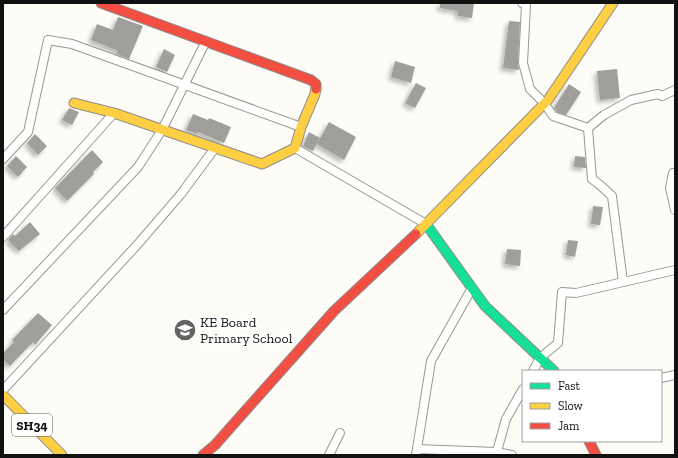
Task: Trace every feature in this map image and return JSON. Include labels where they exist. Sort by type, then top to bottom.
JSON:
[{"type":"street","points":[[74,103],[114,113],[262,164],[295,148],[315,94],[316,84],[311,80],[101,3]]},
{"type":"street","points":[[522,3],[526,5],[522,63],[530,89],[544,103],[553,116],[588,128]]},
{"type":"street","points":[[203,455],[215,445],[334,311],[426,224],[544,103],[613,3]]},
{"type":"street","points":[[3,159],[28,132],[48,40],[72,44],[302,126]]},
{"type":"street","points":[[3,310],[138,167],[162,130],[206,41]]},
{"type":"street","points":[[588,128],[604,115],[631,100],[658,94],[662,96],[675,90]]},
{"type":"street","points":[[3,237],[114,113]]},
{"type":"street","points":[[588,128],[592,179],[612,196],[623,282]]},
{"type":"street","points":[[3,390],[137,245],[181,194],[216,148]]},
{"type":"street","points":[[295,148],[426,224],[485,306],[553,370]]},
{"type":"street","points":[[675,173],[673,173],[670,188],[675,210]]},
{"type":"street","points":[[534,370],[540,358],[558,343],[562,292],[576,293],[675,270]]},
{"type":"street","points":[[472,288],[431,361],[416,452],[512,455]]},
{"type":"street","points":[[662,378],[675,375]]},
{"type":"street","points":[[496,454],[506,419],[522,391]]},
{"type":"street","name":"SH34","points":[[3,395],[62,455]]},
{"type":"street","points":[[328,455],[340,433]]},
{"type":"street","points":[[590,442],[596,455]]},
{"type":"building","points":[[440,3],[474,3],[472,18],[458,16],[458,11],[440,8]]},
{"type":"building","points":[[118,17],[143,26],[129,59],[117,54],[118,51],[91,40],[97,24],[113,30]]},
{"type":"building","points":[[509,21],[520,22],[519,70],[503,68]]},
{"type":"building","points":[[164,49],[175,55],[167,72],[156,67]]},
{"type":"building","points":[[395,61],[415,67],[411,83],[391,77]]},
{"type":"building","points":[[617,69],[620,98],[600,100],[597,71]]},
{"type":"building","points":[[416,83],[426,88],[415,108],[405,103]]},
{"type":"building","points":[[569,84],[581,92],[566,115],[557,112],[554,108]]},
{"type":"building","points":[[69,108],[79,112],[72,125],[62,120]]},
{"type":"building","points":[[193,114],[208,120],[209,118],[231,127],[224,143],[198,132],[197,134],[186,130]]},
{"type":"building","points":[[329,122],[356,137],[344,160],[317,144]]},
{"type":"building","points":[[309,132],[320,138],[313,151],[303,146]]},
{"type":"building","points":[[35,134],[47,146],[38,155],[27,143]]},
{"type":"building","points":[[92,150],[103,162],[93,172],[94,174],[67,201],[55,188]]},
{"type":"building","points":[[16,156],[27,167],[18,177],[7,166]]},
{"type":"building","points":[[575,156],[585,157],[586,168],[574,167]]},
{"type":"building","points":[[593,206],[603,207],[600,225],[591,224]]},
{"type":"building","points":[[30,222],[40,234],[19,251],[8,240],[13,234],[15,236]]},
{"type":"building","points":[[568,240],[578,241],[575,257],[566,255]]},
{"type":"building","points":[[507,249],[521,250],[520,266],[505,264]]},
{"type":"building","points":[[38,313],[52,325],[35,345],[33,342],[10,366],[3,359],[3,353],[14,342],[12,340]]},
{"type":"traffic: fast","points":[[426,224],[485,306],[553,370]]},
{"type":"traffic: slow","points":[[416,234],[548,100],[613,3]]},
{"type":"traffic: slow","points":[[74,103],[114,113],[262,164],[295,148],[301,127],[316,89]]},
{"type":"traffic: slow","points":[[3,395],[62,455]]},
{"type":"traffic: jam","points":[[101,3],[311,80],[316,84],[316,89]]},
{"type":"traffic: jam","points":[[203,455],[215,445],[334,311],[416,234]]},
{"type":"traffic: jam","points":[[590,442],[596,455]]},
{"type":"place","name":"KE Board Primary School","points":[[185,330]]}]
